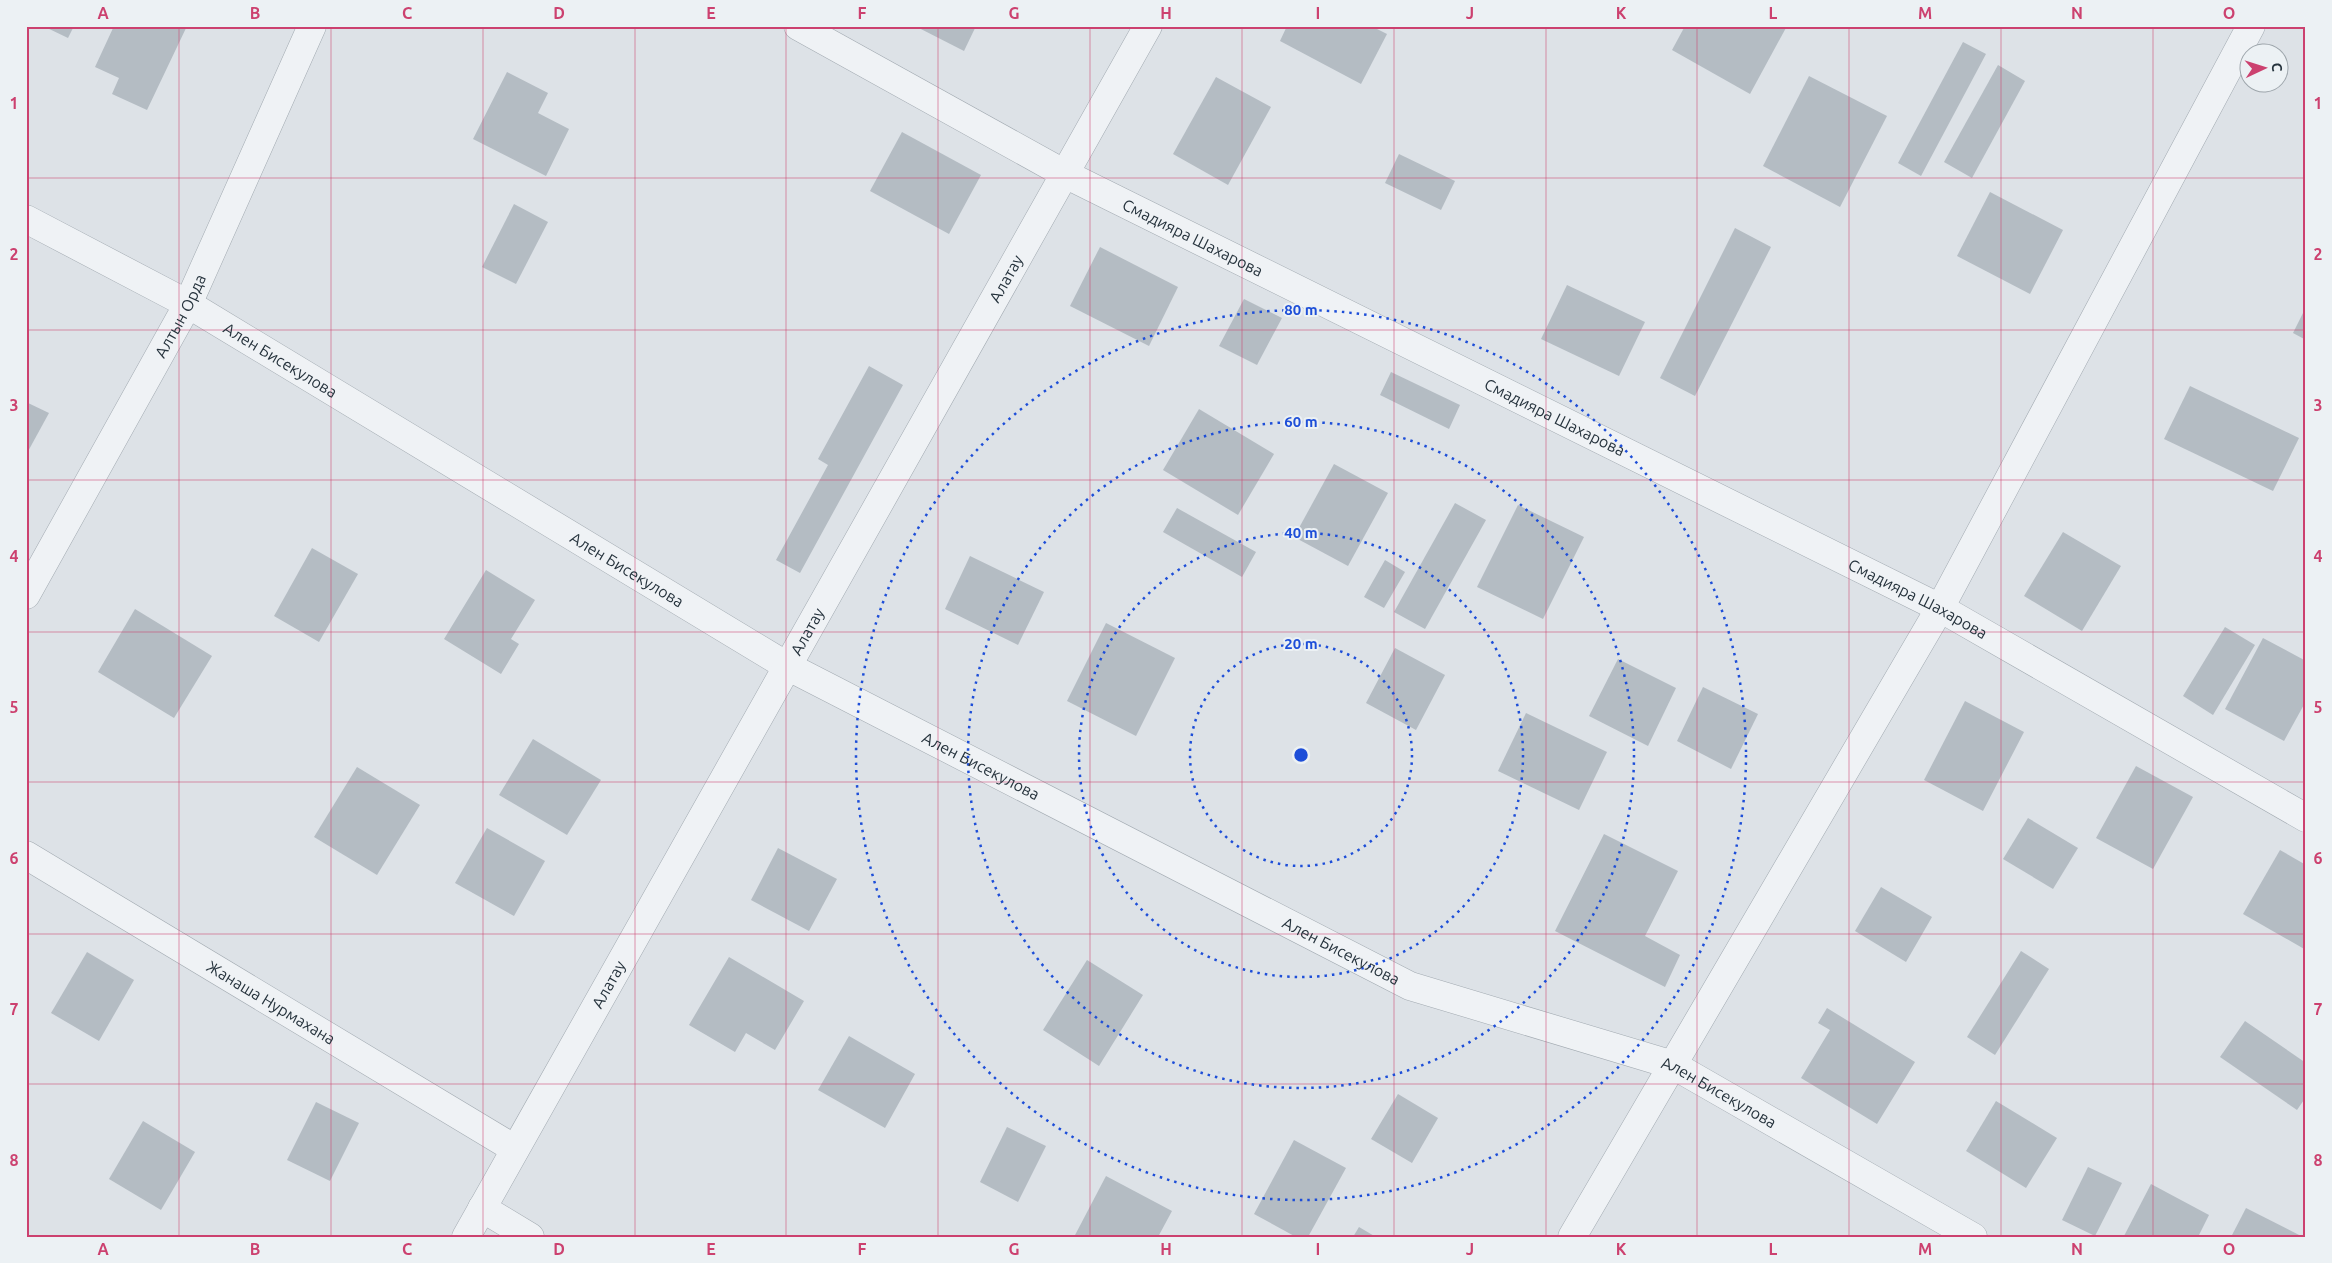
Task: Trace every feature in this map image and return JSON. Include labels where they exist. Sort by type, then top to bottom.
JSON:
[{"type":"street","name":"Алтын Орда","points":[[26,594],[188,304],[312,26]]},
{"type":"street","name":"Смадияра Шахарова","points":[[798,26],[1065,174],[1940,608],[2306,818]]},
{"type":"street","name":"Алатау","points":[[466,1237],[1148,26]]},
{"type":"street","points":[[1572,1237],[1940,608],[2252,26]]},
{"type":"street","name":"Ален Бисекулова","points":[[26,219],[188,304],[787,666],[1410,986],[1672,1065],[1973,1237]]},
{"type":"street","name":"Жанаша Нурмахана","points":[[26,855],[516,1149]]},
{"type":"street","points":[[482,1208],[530,1237]]},
{"type":"building","points":[[43,26],[74,26],[68,38]]},
{"type":"building","points":[[114,26],[187,26],[147,110],[112,94],[119,78],[95,67]]},
{"type":"building","points":[[915,26],[976,26],[964,51]]},
{"type":"building","points":[[1287,26],[1371,26],[1387,34],[1361,84],[1280,41]]},
{"type":"building","points":[[1685,26],[1787,26],[1750,94],[1672,50]]},
{"type":"building","points":[[1963,42],[1986,54],[1921,176],[1898,163]]},
{"type":"building","points":[[1998,65],[2025,81],[1972,178],[1944,162]]},
{"type":"building","points":[[507,72],[548,93],[538,113],[569,129],[546,176],[473,139]]},
{"type":"building","points":[[1809,76],[1887,116],[1840,207],[1763,166]]},
{"type":"building","points":[[1216,77],[1271,107],[1228,185],[1173,154]]},
{"type":"building","points":[[902,132],[981,175],[949,234],[870,191]]},
{"type":"building","points":[[1399,154],[1455,181],[1441,210],[1385,183]]},
{"type":"building","points":[[1990,192],[2063,230],[2030,294],[1957,256]]},
{"type":"building","points":[[514,204],[548,222],[516,284],[482,267]]},
{"type":"building","points":[[1735,228],[1771,247],[1695,396],[1660,378]]},
{"type":"building","points":[[1100,247],[1178,287],[1149,346],[1070,306]]},
{"type":"building","points":[[1567,285],[1645,322],[1619,376],[1541,339]]},
{"type":"building","points":[[1244,299],[1282,318],[1257,365],[1219,346]]},
{"type":"building","points":[[2306,307],[2306,340],[2293,333]]},
{"type":"building","points":[[869,366],[903,385],[800,573],[776,560],[828,465],[818,459]]},
{"type":"building","points":[[1391,372],[1460,405],[1449,429],[1380,395]]},
{"type":"building","points":[[2190,386],[2299,438],[2273,491],[2164,439]]},
{"type":"building","points":[[26,402],[49,413],[26,455]]},
{"type":"building","points":[[1199,409],[1274,454],[1238,515],[1163,470]]},
{"type":"building","points":[[1334,464],[1388,493],[1348,566],[1294,537]]},
{"type":"building","points":[[1455,503],[1486,520],[1425,629],[1394,612]]},
{"type":"building","points":[[1518,505],[1584,537],[1543,619],[1477,587]]},
{"type":"building","points":[[1177,508],[1256,552],[1242,577],[1163,532]]},
{"type":"building","points":[[2063,532],[2121,566],[2082,631],[2024,596]]},
{"type":"building","points":[[312,548],[358,574],[319,642],[274,616]]},
{"type":"building","points":[[970,556],[1044,592],[1018,645],[945,609]]},
{"type":"building","points":[[1385,560],[1405,572],[1384,608],[1364,597]]},
{"type":"building","points":[[486,570],[535,600],[511,639],[519,644],[501,674],[444,639]]},
{"type":"building","points":[[135,609],[212,656],[174,718],[98,672]]},
{"type":"building","points":[[1106,623],[1175,658],[1136,736],[1067,701]]},
{"type":"building","points":[[2225,627],[2255,645],[2213,715],[2183,696]]},
{"type":"building","points":[[2263,638],[2306,661],[2306,701],[2284,741],[2225,709]]},
{"type":"building","points":[[1395,648],[1445,675],[1416,730],[1366,703]]},
{"type":"building","points":[[1618,659],[1676,688],[1648,746],[1589,716]]},
{"type":"building","points":[[1703,687],[1758,714],[1731,769],[1677,741]]},
{"type":"building","points":[[1965,701],[2024,732],[1983,811],[1924,780]]},
{"type":"building","points":[[1526,713],[1607,752],[1579,810],[1498,771]]},
{"type":"building","points":[[533,739],[601,780],[567,835],[499,795]]},
{"type":"building","points":[[2136,766],[2193,797],[2153,869],[2096,838]]},
{"type":"building","points":[[357,767],[420,805],[377,875],[314,837]]},
{"type":"building","points":[[2028,818],[2078,848],[2053,889],[2003,859]]},
{"type":"building","points":[[487,828],[545,861],[514,916],[455,883]]},
{"type":"building","points":[[1604,834],[1678,871],[1645,936],[1680,955],[1665,987],[1555,931]]},
{"type":"building","points":[[778,848],[837,879],[809,931],[751,900]]},
{"type":"building","points":[[2280,850],[2306,865],[2306,950],[2243,914]]},
{"type":"building","points":[[1881,887],[1932,917],[1906,962],[1855,931]]},
{"type":"building","points":[[2021,951],[2049,969],[1995,1055],[1967,1037]]},
{"type":"building","points":[[87,952],[134,980],[99,1041],[51,1013]]},
{"type":"building","points":[[729,957],[804,1001],[775,1050],[746,1033],[735,1052],[689,1025]]},
{"type":"building","points":[[1087,960],[1143,995],[1099,1066],[1043,1030]]},
{"type":"building","points":[[1827,1008],[1915,1062],[1877,1124],[1801,1078],[1830,1030],[1818,1023]]},
{"type":"building","points":[[2245,1021],[2306,1063],[2306,1097],[2297,1110],[2220,1057]]},
{"type":"building","points":[[849,1036],[915,1074],[885,1128],[818,1090]]},
{"type":"building","points":[[1398,1094],[1438,1118],[1412,1163],[1371,1139]]},
{"type":"building","points":[[1996,1101],[2057,1138],[2026,1188],[1966,1151]]},
{"type":"building","points":[[316,1102],[359,1123],[330,1181],[287,1160]]},
{"type":"building","points":[[143,1121],[195,1152],[161,1210],[109,1179]]},
{"type":"building","points":[[1007,1127],[1046,1146],[1018,1202],[980,1182]]},
{"type":"building","points":[[1294,1140],[1346,1168],[1308,1237],[1296,1237],[1254,1214]]},
{"type":"building","points":[[2088,1167],[2122,1183],[2095,1236],[2062,1220]]},
{"type":"building","points":[[1106,1176],[1172,1211],[1158,1237],[1074,1237]]},
{"type":"building","points":[[2151,1184],[2209,1215],[2198,1237],[2124,1236]]},
{"type":"building","points":[[2246,1208],[2303,1237],[2231,1237]]},
{"type":"building","points":[[1359,1227],[1376,1237],[1353,1237]]}]
